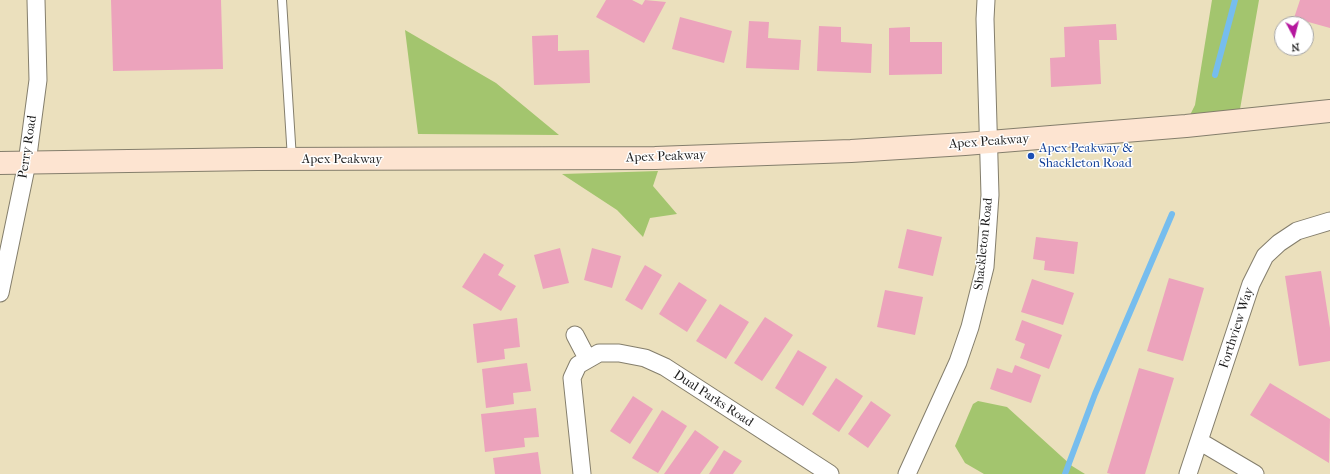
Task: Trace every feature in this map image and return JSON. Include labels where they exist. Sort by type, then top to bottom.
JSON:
[{"type":"main road","name":"Apex Peakway","points":[[0,163],[292,159],[655,158],[851,151],[1178,127],[1330,111]]},
{"type":"street","name":"Perry Road","points":[[0,293],[27,163],[38,80],[36,0]]},
{"type":"street","name":"Shackleton Road","points":[[907,474],[958,362],[980,291],[985,267],[990,195],[985,19],[986,0]]},
{"type":"street","name":"Forthview Way","points":[[1188,474],[1251,284],[1265,256],[1279,243],[1297,231],[1330,221]]},
{"type":"street","points":[[575,335],[587,358],[578,365],[572,378],[582,474]]},
{"type":"street","name":"Dual Parks Road","points":[[587,358],[599,353],[619,353],[645,358],[665,367],[830,474]]},
{"type":"street","points":[[1199,441],[1256,474]]},
{"type":"lane","points":[[282,0],[292,159]]},
{"type":"green space","points":[[1212,0],[1259,0],[1239,115],[1189,117],[1195,105]]},
{"type":"green space","points":[[405,30],[496,83],[559,135],[418,134]]},
{"type":"green space","points":[[658,171],[653,186],[677,214],[650,218],[643,237],[617,210],[562,174]]},
{"type":"green space","points":[[978,401],[1007,407],[1072,466],[1085,474],[984,474],[965,463],[955,446],[973,404]]},
{"type":"building","points":[[111,0],[221,0],[223,69],[113,71]]},
{"type":"building","points":[[606,0],[632,0],[642,5],[645,0],[666,2],[644,43],[596,17]]},
{"type":"building","points":[[1300,0],[1330,0],[1330,28],[1314,24],[1314,16],[1295,16]]},
{"type":"building","points":[[680,17],[732,31],[724,63],[672,49]]},
{"type":"building","points":[[749,21],[769,22],[768,38],[801,40],[799,70],[746,68]]},
{"type":"building","points":[[1116,24],[1117,40],[1099,40],[1101,84],[1051,87],[1050,58],[1065,57],[1064,27]]},
{"type":"building","points":[[819,26],[841,27],[841,42],[872,44],[871,73],[817,71]]},
{"type":"building","points":[[910,27],[910,42],[942,42],[942,74],[889,75],[889,28]]},
{"type":"building","points":[[558,35],[558,51],[589,50],[590,83],[534,85],[532,36]]},
{"type":"building","points":[[907,229],[942,237],[933,276],[898,268]]},
{"type":"building","points":[[1036,237],[1078,242],[1074,274],[1044,270],[1045,261],[1033,259]]},
{"type":"building","points":[[560,248],[569,283],[543,289],[534,255]]},
{"type":"building","points":[[592,248],[621,256],[612,288],[584,280]]},
{"type":"building","points":[[484,253],[504,265],[498,275],[516,286],[501,311],[462,287]]},
{"type":"building","points":[[645,265],[662,275],[642,310],[625,300]]},
{"type":"building","points":[[1321,271],[1330,328],[1330,361],[1299,366],[1285,276]]},
{"type":"building","points":[[1169,278],[1204,288],[1183,361],[1147,351]]},
{"type":"building","points":[[1032,279],[1074,293],[1063,325],[1021,312]]},
{"type":"building","points":[[679,282],[707,300],[687,332],[659,314]]},
{"type":"building","points":[[885,290],[923,297],[915,335],[877,327]]},
{"type":"building","points":[[720,304],[749,322],[726,359],[696,341]]},
{"type":"building","points":[[765,317],[793,335],[762,381],[734,363]]},
{"type":"building","points":[[517,318],[520,347],[504,349],[505,359],[477,363],[473,324]]},
{"type":"building","points":[[1022,320],[1062,335],[1049,369],[1020,358],[1025,344],[1015,340]]},
{"type":"building","points":[[798,350],[827,367],[803,406],[775,388]]},
{"type":"building","points":[[527,363],[531,391],[513,393],[514,404],[486,408],[482,369]]},
{"type":"building","points":[[1015,365],[1041,375],[1031,403],[990,389],[997,368],[1012,373]]},
{"type":"building","points":[[1139,368],[1174,378],[1145,474],[1107,473]]},
{"type":"building","points":[[836,378],[863,396],[839,432],[812,414]]},
{"type":"building","points":[[1270,383],[1330,419],[1329,463],[1250,415]]},
{"type":"building","points":[[633,396],[653,409],[630,444],[610,431]]},
{"type":"building","points":[[871,401],[891,415],[868,448],[848,434]]},
{"type":"building","points":[[536,408],[539,437],[524,438],[525,447],[485,452],[481,414]]},
{"type":"building","points":[[662,410],[687,426],[658,473],[632,458]]},
{"type":"building","points":[[695,430],[719,447],[700,474],[664,474]]},
{"type":"building","points":[[724,450],[742,461],[733,474],[709,474]]},
{"type":"building","points":[[538,452],[541,474],[495,474],[493,458]]},
{"type":"waterway","points":[[1215,75],[1235,0]]},
{"type":"waterway","points":[[1065,474],[1095,394],[1172,214]]},
{"type":"place","name":"Apex Peakway & Shackleton Road","points":[[1031,156]]}]
